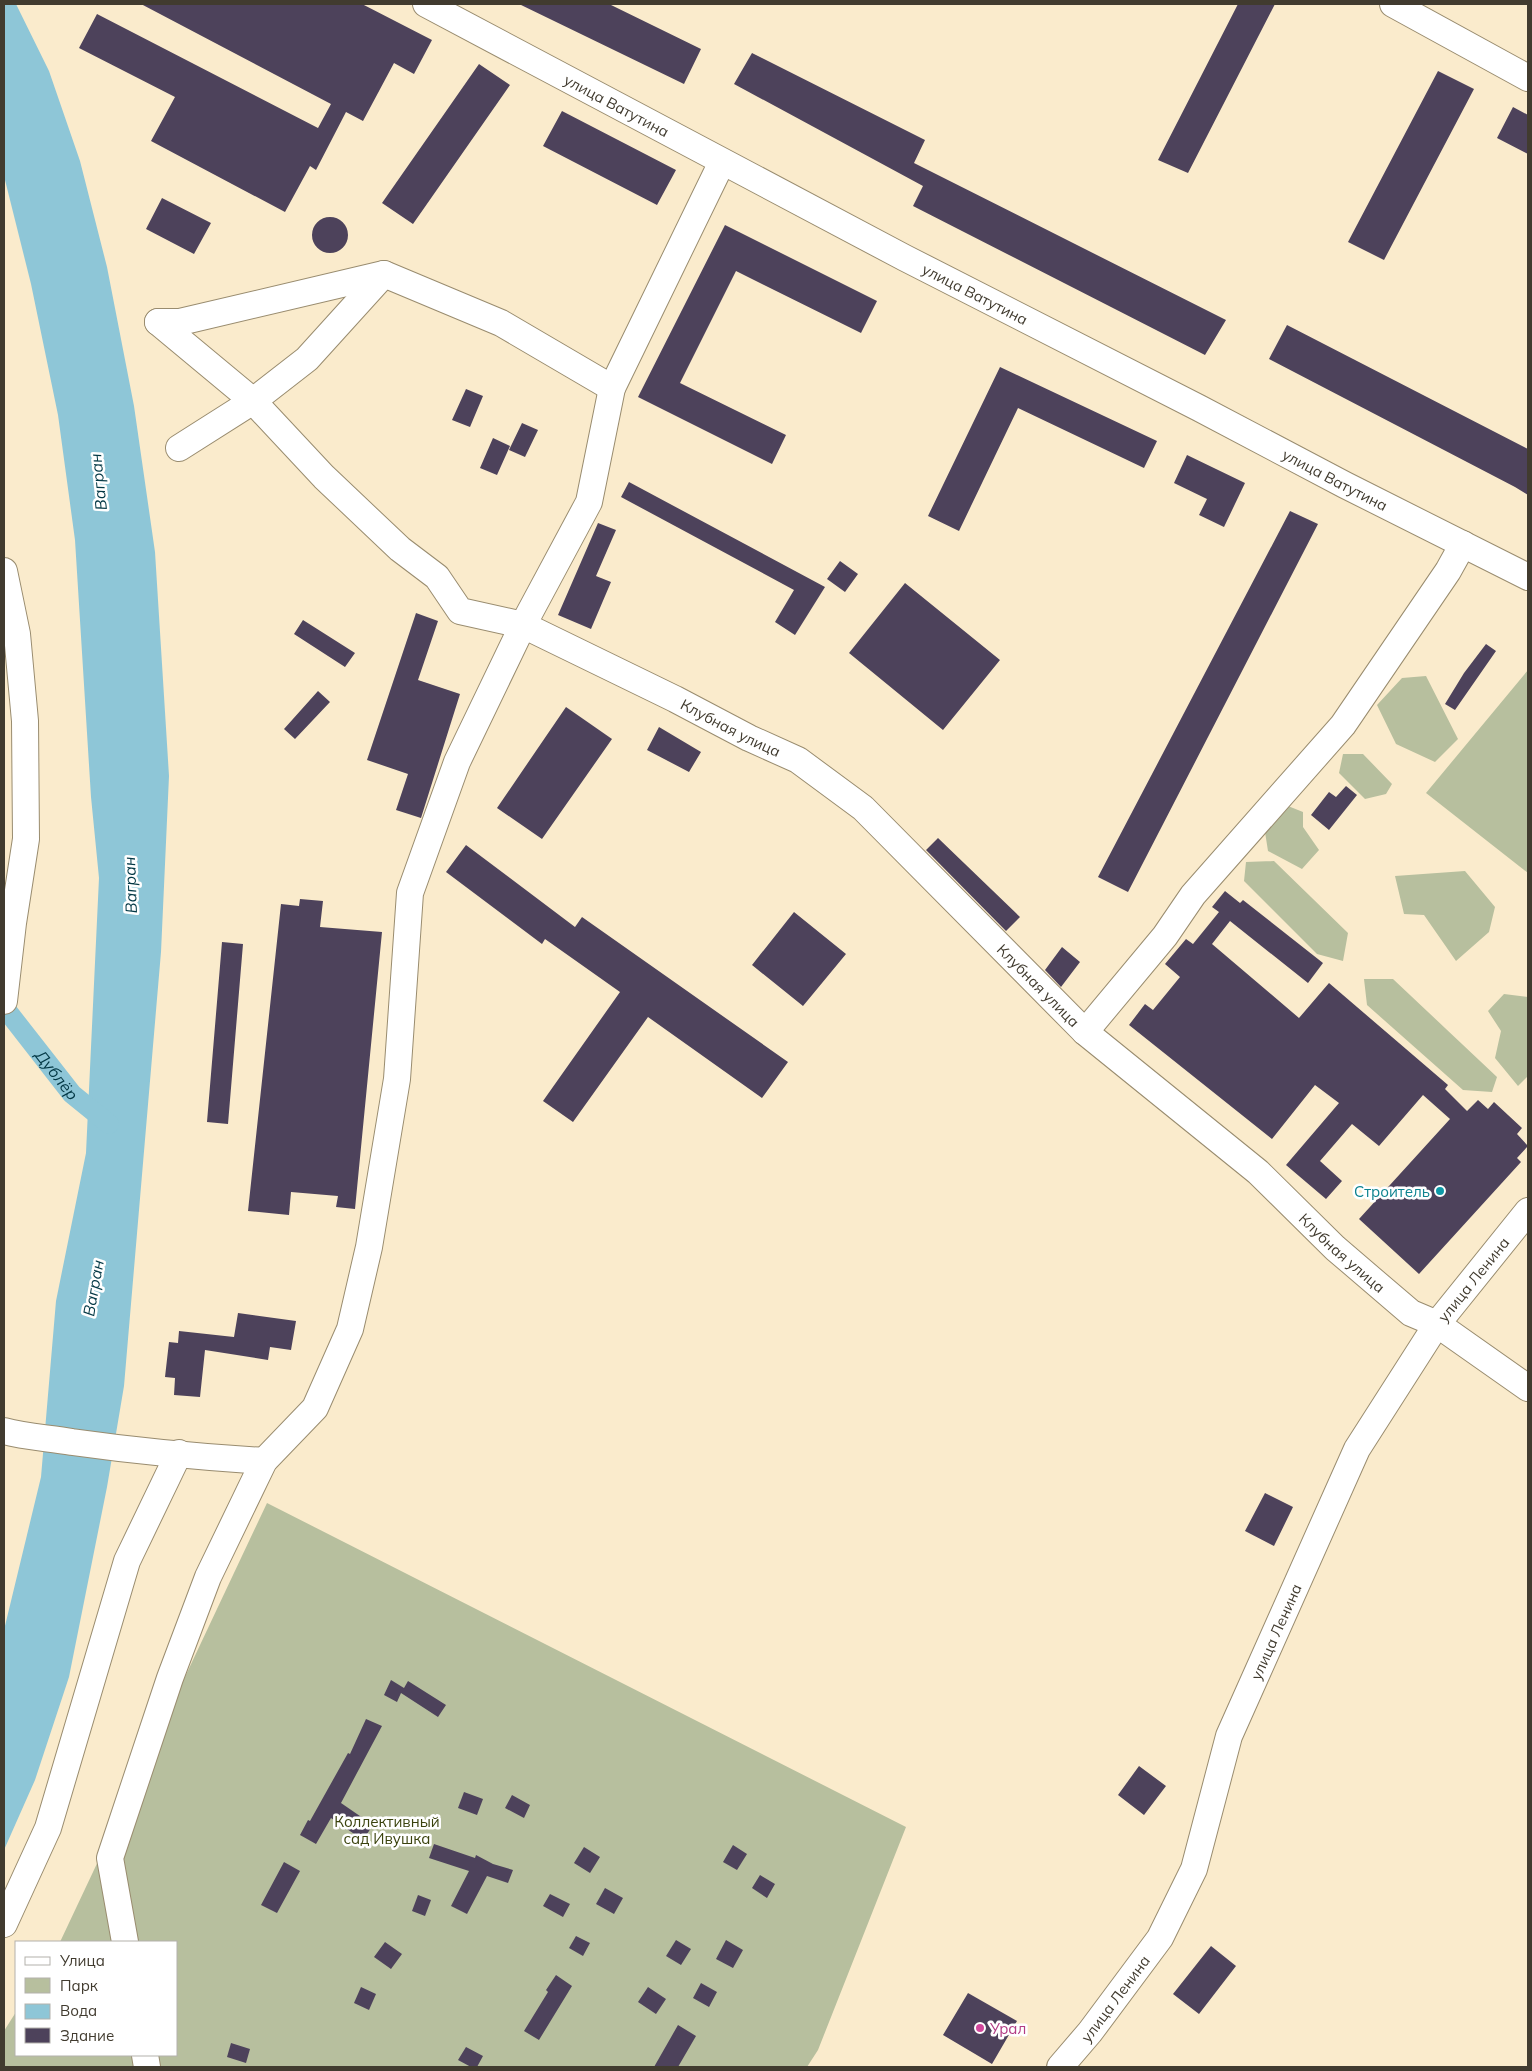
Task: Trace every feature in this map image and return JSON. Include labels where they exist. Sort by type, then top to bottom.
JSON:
[{"type":"street","name":"улица Ватутина","points":[[426,4],[722,162],[1528,577]]},
{"type":"street","points":[[1393,4],[1528,78]]},
{"type":"street","points":[[125,1941],[110,1858],[170,1678],[208,1578],[264,1461],[315,1408],[350,1329],[369,1247],[398,1079],[410,894],[457,762],[523,625],[589,502],[612,388],[722,162]]},
{"type":"street","points":[[179,448],[253,401],[307,359],[384,274],[501,323],[612,388]]},
{"type":"street","name":"Клубная улица","points":[[384,274],[180,322],[158,322],[253,401],[324,477],[400,549],[437,577],[460,611],[523,625],[675,699],[749,738],[798,760],[864,808],[1085,1032],[1258,1172],[1335,1248],[1412,1313],[1437,1324],[1528,1388]]},
{"type":"street","points":[[1085,1032],[1165,936],[1192,895],[1343,725],[1448,571],[1463,544]]},
{"type":"street","points":[[4,571],[16,634],[14,716],[26,839],[8,922],[8,957],[4,1000]]},
{"type":"street","name":"улица Ленина","points":[[1060,2067],[1090,2032],[1160,1938],[1194,1869],[1229,1736],[1357,1449],[1437,1324],[1528,1211]]},
{"type":"street","points":[[7,1432],[151,1453],[179,1453],[264,1461]]},
{"type":"street","points":[[4,1924],[48,1828],[127,1561],[179,1453]]},
{"type":"green space","points":[[1528,670],[1528,873],[1426,793]]},
{"type":"green space","points":[[1426,676],[1458,739],[1435,762],[1396,744],[1377,705],[1402,678]]},
{"type":"green space","points":[[1343,754],[1363,754],[1392,784],[1386,794],[1365,799],[1339,773]]},
{"type":"green space","points":[[1288,806],[1303,812],[1303,827],[1319,850],[1302,869],[1268,851],[1265,832]]},
{"type":"green space","points":[[1274,861],[1348,933],[1343,961],[1317,954],[1244,881],[1246,862]]},
{"type":"green space","points":[[1465,871],[1495,907],[1489,932],[1456,961],[1424,915],[1404,914],[1395,876]]},
{"type":"green space","points":[[1364,979],[1393,979],[1497,1077],[1492,1092],[1463,1090],[1367,1005]]},
{"type":"green space","points":[[1504,994],[1528,997],[1528,1076],[1518,1086],[1495,1058],[1501,1031],[1488,1011]]},
{"type":"green space","name":"Коллективный сад Ивушка","points":[[267,1503],[906,1827],[818,2050],[807,2067],[4,2067],[4,2031],[15,2014],[15,2056],[178,2056],[178,1941],[60,1941]]},
{"type":"water","name":"Вагран","points":[[4,4],[16,4],[49,71],[80,161],[107,267],[134,406],[155,552],[169,776],[161,952],[124,1386],[107,1487],[69,1677],[35,1780],[4,1850],[4,1630],[41,1477],[56,1301],[86,1153],[99,878],[91,797],[75,540],[58,415],[31,284],[4,176]]},
{"type":"building","points":[[141,4],[362,4],[432,40],[414,74],[394,63],[363,121],[346,112],[316,170],[310,166],[285,212],[151,141],[175,97],[79,48],[97,14],[318,128],[331,104]]},
{"type":"building","points":[[519,4],[609,4],[701,49],[684,84]]},
{"type":"building","points":[[1238,4],[1275,4],[1188,173],[1158,160]]},
{"type":"building","points":[[752,53],[925,140],[914,163],[1226,320],[1205,355],[913,206],[923,186],[734,84]]},
{"type":"building","points":[[479,64],[510,85],[413,224],[382,203]]},
{"type":"building","points":[[1438,71],[1474,89],[1384,260],[1348,242]]},
{"type":"building","points":[[1513,107],[1528,115],[1528,154],[1497,138]]},
{"type":"building","points":[[562,111],[676,170],[657,205],[543,146]]},
{"type":"building","points":[[162,198],[211,223],[194,254],[146,229]]},
{"type":"building","points":[[330,217],[337,218],[343,222],[347,228],[347,242],[343,248],[337,252],[330,253],[323,252],[317,248],[313,242],[312,235],[313,228],[317,222],[323,218]]},
{"type":"building","points":[[725,225],[877,301],[861,333],[736,271],[680,383],[786,435],[772,464],[638,397]]},
{"type":"building","points":[[1287,325],[1528,449],[1528,495],[1269,359]]},
{"type":"building","points":[[1000,367],[1157,441],[1144,468],[1018,408],[959,531],[928,516]]},
{"type":"building","points":[[466,389],[483,396],[470,427],[452,420]]},
{"type":"building","points":[[522,423],[538,430],[525,457],[509,450]]},
{"type":"building","points":[[493,438],[510,446],[497,475],[480,468]]},
{"type":"building","points":[[1187,455],[1245,483],[1224,527],[1199,515],[1207,499],[1174,483]]},
{"type":"building","points":[[629,482],[825,587],[795,635],[775,622],[794,590],[621,497]]},
{"type":"building","points":[[1290,511],[1318,524],[1128,892],[1098,877]]},
{"type":"building","points":[[598,523],[616,530],[596,576],[611,582],[591,629],[558,615]]},
{"type":"building","points":[[840,561],[858,574],[845,592],[827,579]]},
{"type":"building","points":[[905,583],[1000,660],[943,730],[849,653]]},
{"type":"building","points":[[416,613],[438,621],[418,680],[460,694],[421,818],[396,810],[408,774],[367,760]]},
{"type":"building","points":[[303,620],[355,653],[345,667],[294,634]]},
{"type":"building","points":[[1486,644],[1496,651],[1455,710],[1445,704],[1464,673]]},
{"type":"building","points":[[318,691],[330,702],[295,739],[284,729]]},
{"type":"building","points":[[566,707],[612,739],[542,839],[497,808]]},
{"type":"building","points":[[659,727],[701,752],[689,772],[647,750]]},
{"type":"building","points":[[1346,786],[1357,795],[1329,830],[1311,815],[1329,792],[1336,797]]},
{"type":"building","points":[[938,838],[1020,917],[1006,931],[926,850]]},
{"type":"building","points":[[466,845],[575,927],[582,917],[788,1062],[762,1098],[648,1017],[573,1122],[543,1101],[620,992],[545,939],[542,944],[446,872]]},
{"type":"building","points":[[1225,891],[1240,903],[1243,900],[1323,963],[1308,983],[1230,921],[1212,944],[1299,1018],[1329,983],[1448,1085],[1445,1089],[1467,1111],[1478,1100],[1488,1109],[1494,1102],[1522,1128],[1517,1134],[1528,1146],[1517,1158],[1521,1162],[1419,1274],[1359,1219],[1450,1119],[1423,1095],[1379,1146],[1352,1124],[1320,1161],[1342,1181],[1326,1199],[1286,1165],[1339,1103],[1315,1085],[1272,1139],[1129,1025],[1145,1004],[1153,1010],[1180,977],[1165,964],[1186,939],[1193,944],[1219,912],[1212,907]]},
{"type":"building","points":[[300,899],[323,901],[320,927],[382,932],[355,1209],[336,1207],[338,1196],[291,1192],[289,1215],[248,1211],[281,904],[299,906]]},
{"type":"building","points":[[794,912],[846,954],[803,1006],[752,965]]},
{"type":"building","points":[[222,942],[243,944],[228,1124],[207,1122]]},
{"type":"building","points":[[1062,947],[1080,962],[1061,987],[1045,970]]},
{"type":"building","points":[[238,1313],[296,1321],[291,1350],[270,1347],[268,1360],[205,1350],[200,1397],[174,1395],[175,1378],[165,1377],[169,1342],[178,1343],[179,1331],[234,1337]]},
{"type":"building","points":[[1265,1493],[1293,1507],[1274,1546],[1245,1531]]},
{"type":"building","points":[[391,1680],[404,1688],[408,1681],[446,1705],[438,1717],[401,1693],[397,1702],[384,1695]]},
{"type":"building","points":[[366,1719],[382,1726],[341,1803],[373,1825],[363,1840],[331,1818],[316,1844],[300,1835],[308,1820],[310,1821],[348,1753],[350,1754]]},
{"type":"building","points":[[1139,1766],[1166,1786],[1144,1815],[1118,1795]]},
{"type":"building","points":[[464,1792],[483,1799],[477,1815],[458,1808]]},
{"type":"building","points":[[512,1795],[530,1805],[524,1818],[505,1808]]},
{"type":"building","points":[[434,1844],[475,1858],[476,1855],[493,1864],[513,1870],[508,1883],[487,1876],[467,1914],[451,1906],[469,1871],[429,1858]]},
{"type":"building","points":[[733,1845],[747,1854],[737,1870],[723,1862]]},
{"type":"building","points":[[584,1847],[600,1857],[590,1873],[574,1863]]},
{"type":"building","points":[[284,1862],[300,1871],[277,1913],[261,1905]]},
{"type":"building","points":[[760,1875],[775,1884],[767,1898],[752,1888]]},
{"type":"building","points":[[605,1888],[623,1898],[614,1914],[596,1904]]},
{"type":"building","points":[[550,1894],[570,1904],[563,1917],[543,1906]]},
{"type":"building","points":[[418,1895],[431,1900],[425,1916],[412,1911]]},
{"type":"building","points":[[576,1936],[590,1943],[583,1956],[569,1948]]},
{"type":"building","points":[[676,1940],[691,1949],[681,1965],[666,1956]]},
{"type":"building","points":[[726,1940],[743,1950],[733,1968],[716,1959]]},
{"type":"building","points":[[385,1942],[402,1954],[391,1969],[374,1957]]},
{"type":"building","points":[[1211,1946],[1236,1966],[1199,2014],[1173,1994]]},
{"type":"building","points":[[556,1975],[572,1986],[539,2040],[524,2031]]},
{"type":"building","points":[[701,1983],[717,1992],[709,2007],[693,1998]]},
{"type":"building","points":[[361,1987],[376,1994],[369,2010],[354,2003]]},
{"type":"building","points":[[648,1987],[666,1999],[656,2014],[638,2002]]},
{"type":"building","name":"Урал","points":[[968,1993],[1017,2021],[992,2064],[943,2035]]},
{"type":"building","points":[[678,2025],[696,2036],[678,2067],[654,2067]]},
{"type":"building","points":[[231,2043],[250,2049],[246,2063],[227,2057]]},
{"type":"building","points":[[466,2047],[483,2056],[477,2067],[471,2067],[458,2060]]},
{"type":"waterway","name":"Дублёр","points":[[4,1007],[72,1094],[109,1124]]},
{"type":"place","name":"Строитель","points":[[1440,1191]]},
{"type":"place","name":"Урал","points":[[980,2028]]}]
